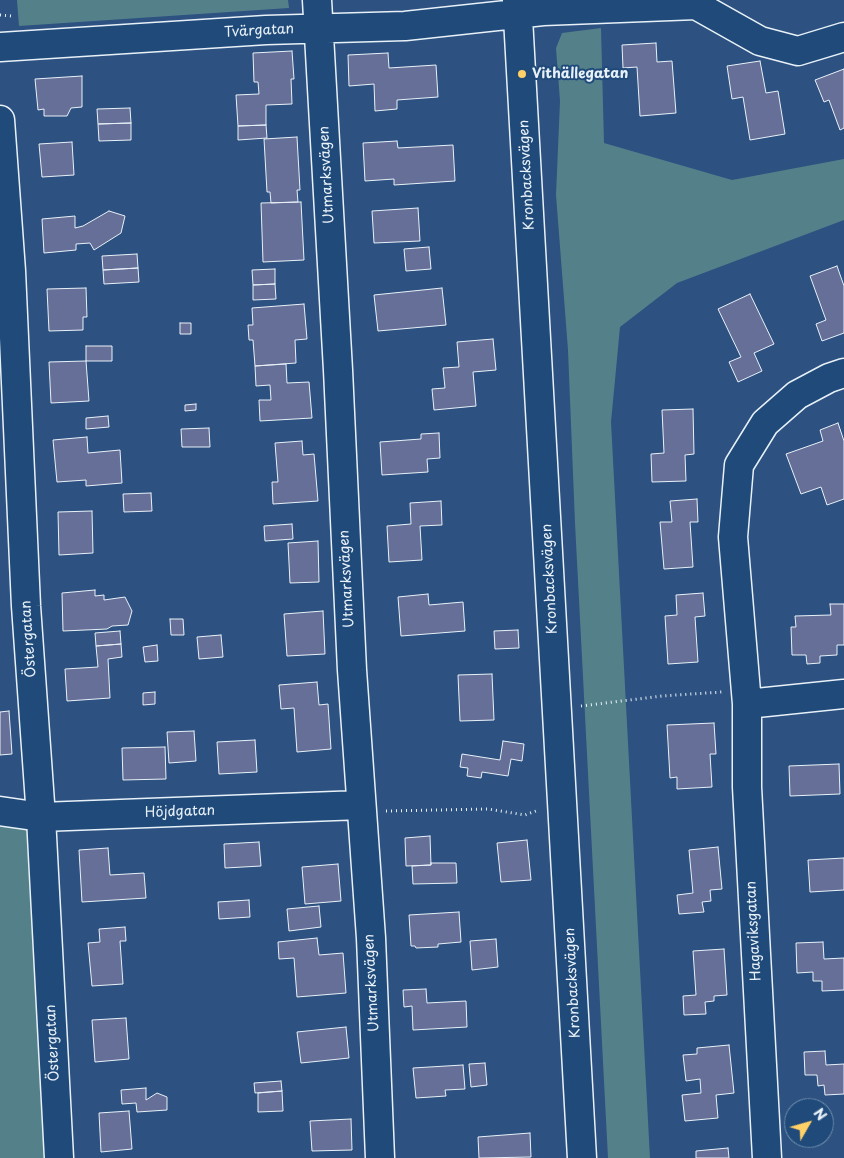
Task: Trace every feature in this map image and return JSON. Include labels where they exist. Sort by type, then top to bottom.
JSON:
[{"type":"street","name":"Utmarksvägen","points":[[317,0],[352,670],[373,808],[371,938],[380,1158]]},
{"type":"street","points":[[518,7],[632,6],[697,2],[760,41],[798,51],[844,37]]},
{"type":"street","name":"Tvärgatan","points":[[0,47],[266,30],[406,26],[518,7]]},
{"type":"street","name":"Kronbacksvägen","points":[[518,7],[582,1158]]},
{"type":"street","name":"Östergatan","points":[[0,120],[11,271],[26,606],[41,817],[59,1158]]},
{"type":"street","name":"Hagaviksgatan","points":[[767,1158],[747,787],[747,704],[733,537],[740,465],[765,423],[797,395],[829,378],[844,373]]},
{"type":"street","points":[[747,704],[844,694]]},
{"type":"street","name":"Höjdgatan","points":[[0,811],[41,817],[373,808]]},
{"type":"path","points":[[0,15],[12,16]]},
{"type":"path","points":[[577,706],[662,696],[727,692],[747,704]]},
{"type":"path","points":[[373,808],[488,809],[526,815],[539,811]]},
{"type":"green space","points":[[17,0],[288,0],[289,8],[19,26]]},
{"type":"green space","points":[[601,28],[604,143],[732,180],[844,159],[844,220],[677,283],[620,327],[611,422],[650,1158],[608,1158],[575,523],[568,350],[556,195],[560,101],[556,48],[562,33]]},
{"type":"green space","points":[[0,810],[38,817],[57,1158],[0,1158]]},
{"type":"building","points":[[656,43],[657,62],[672,61],[676,113],[640,116],[637,67],[623,68],[622,45]]},
{"type":"building","points":[[292,51],[294,79],[291,79],[292,104],[266,105],[266,125],[238,126],[236,95],[259,94],[258,82],[254,82],[253,53]]},
{"type":"building","points":[[388,53],[389,68],[436,65],[438,97],[397,100],[397,109],[375,111],[374,84],[349,86],[348,55]]},
{"type":"building","points":[[760,61],[766,93],[778,91],[785,134],[750,140],[743,97],[732,99],[727,66]]},
{"type":"building","points":[[844,69],[844,128],[840,130],[829,100],[824,102],[815,80]]},
{"type":"building","points":[[82,76],[82,107],[71,108],[67,116],[44,116],[44,109],[38,110],[35,79]]},
{"type":"building","points":[[130,108],[131,123],[98,124],[97,109]]},
{"type":"building","points":[[131,123],[131,140],[99,141],[98,124]]},
{"type":"building","points":[[266,125],[267,138],[238,140],[238,126]]},
{"type":"building","points":[[297,137],[300,190],[297,190],[298,202],[271,203],[270,192],[267,192],[264,139]]},
{"type":"building","points":[[397,141],[398,148],[453,145],[455,181],[394,185],[394,179],[365,181],[363,143]]},
{"type":"building","points":[[72,142],[74,175],[42,177],[39,144]]},
{"type":"building","points":[[301,202],[304,260],[263,262],[261,203]]},
{"type":"building","points":[[418,208],[420,241],[374,243],[372,211]]},
{"type":"building","points":[[109,211],[125,216],[121,233],[94,250],[90,243],[76,244],[76,250],[44,253],[42,219],[75,216],[75,228],[83,226]]},
{"type":"building","points":[[429,247],[431,269],[406,271],[404,249]]},
{"type":"building","points":[[137,254],[138,268],[103,270],[102,256]]},
{"type":"building","points":[[837,266],[844,286],[844,333],[822,341],[816,324],[826,320],[810,276]]},
{"type":"building","points":[[138,268],[139,282],[104,284],[103,270]]},
{"type":"building","points":[[275,269],[275,284],[253,285],[252,270]]},
{"type":"building","points":[[275,284],[276,299],[253,300],[253,285]]},
{"type":"building","points":[[86,288],[87,317],[83,317],[83,330],[49,331],[47,289]]},
{"type":"building","points":[[442,288],[446,325],[378,331],[374,295]]},
{"type":"building","points":[[750,294],[774,344],[754,353],[762,371],[738,382],[729,362],[741,357],[718,309]]},
{"type":"building","points":[[304,304],[307,339],[295,340],[296,363],[255,366],[253,340],[249,340],[248,325],[253,325],[252,308]]},
{"type":"building","points":[[180,323],[191,323],[191,334],[180,334]]},
{"type":"building","points":[[493,339],[496,370],[473,372],[476,406],[434,410],[432,389],[445,388],[443,368],[459,367],[457,342]]},
{"type":"building","points":[[86,346],[112,346],[112,361],[86,361]]},
{"type":"building","points":[[86,361],[89,401],[51,403],[49,362]]},
{"type":"building","points":[[286,364],[287,383],[309,382],[312,418],[260,421],[259,400],[271,400],[270,385],[256,386],[255,366]]},
{"type":"building","points":[[196,404],[196,410],[185,411],[185,405]]},
{"type":"building","points":[[693,409],[694,454],[685,455],[686,481],[652,482],[651,454],[664,453],[662,410]]},
{"type":"building","points":[[108,416],[109,427],[86,429],[86,418]]},
{"type":"building","points":[[838,423],[844,441],[844,499],[827,505],[821,487],[801,494],[786,454],[823,441],[820,430]]},
{"type":"building","points":[[209,428],[210,447],[182,447],[181,429]]},
{"type":"building","points":[[439,433],[440,458],[427,459],[428,472],[382,475],[380,442],[421,439],[421,434]]},
{"type":"building","points":[[87,437],[88,453],[120,450],[122,483],[86,486],[86,480],[57,482],[53,440]]},
{"type":"building","points":[[302,441],[303,455],[314,454],[318,501],[273,504],[272,482],[278,482],[275,443]]},
{"type":"building","points":[[151,493],[152,511],[124,512],[123,494]]},
{"type":"building","points":[[697,499],[698,522],[690,522],[693,567],[664,569],[660,522],[672,522],[670,501]]},
{"type":"building","points":[[441,501],[442,525],[420,526],[422,560],[389,562],[387,526],[411,524],[410,503]]},
{"type":"building","points":[[92,511],[93,553],[59,555],[58,512]]},
{"type":"building","points":[[292,524],[293,539],[265,541],[264,526]]},
{"type":"building","points":[[318,541],[319,582],[290,583],[288,543]]},
{"type":"building","points":[[95,590],[95,596],[104,595],[104,600],[125,597],[132,611],[128,625],[112,626],[107,629],[63,631],[62,593]]},
{"type":"building","points":[[703,593],[705,616],[695,617],[698,662],[668,664],[665,616],[677,615],[676,595]]},
{"type":"building","points":[[428,594],[429,605],[463,602],[465,631],[401,636],[398,597]]},
{"type":"building","points":[[830,604],[844,604],[844,645],[837,645],[837,655],[820,656],[820,663],[807,664],[806,655],[792,655],[791,627],[796,627],[795,616],[831,615]]},
{"type":"building","points":[[323,611],[325,654],[287,656],[284,614]]},
{"type":"building","points":[[170,619],[183,619],[184,635],[171,635]]},
{"type":"building","points":[[518,630],[519,648],[495,649],[494,631]]},
{"type":"building","points":[[120,631],[121,644],[96,646],[95,633]]},
{"type":"building","points":[[221,635],[223,657],[199,659],[197,637]]},
{"type":"building","points":[[121,644],[122,657],[108,659],[110,698],[67,701],[65,669],[98,667],[96,646]]},
{"type":"building","points":[[157,645],[158,661],[145,662],[143,647]]},
{"type":"building","points":[[492,674],[494,720],[460,721],[458,675]]},
{"type":"building","points":[[317,682],[319,705],[328,704],[331,749],[297,752],[294,708],[281,709],[279,685]]},
{"type":"building","points":[[155,692],[155,704],[143,705],[143,693]]},
{"type":"building","points":[[9,711],[12,754],[0,755],[0,712]]},
{"type":"building","points":[[714,723],[716,754],[710,754],[712,787],[677,789],[677,777],[670,778],[667,725]]},
{"type":"building","points":[[194,731],[196,761],[169,763],[167,732]]},
{"type":"building","points":[[255,740],[257,772],[219,774],[217,742]]},
{"type":"building","points":[[503,741],[524,744],[522,761],[511,759],[508,776],[482,772],[481,778],[467,776],[468,768],[460,767],[462,754],[500,760]]},
{"type":"building","points":[[165,747],[166,779],[123,780],[122,748]]},
{"type":"building","points":[[839,764],[840,794],[790,796],[789,766]]},
{"type":"building","points":[[430,836],[431,865],[406,866],[405,838]]},
{"type":"building","points":[[527,840],[531,880],[501,882],[497,843]]},
{"type":"building","points":[[259,842],[261,866],[225,868],[224,844]]},
{"type":"building","points":[[718,847],[722,889],[710,890],[711,901],[702,902],[704,912],[679,914],[677,895],[693,893],[689,850]]},
{"type":"building","points":[[108,848],[110,875],[144,873],[146,898],[82,902],[79,850]]},
{"type":"building","points":[[844,858],[844,890],[810,892],[808,860]]},
{"type":"building","points":[[431,863],[456,863],[457,883],[413,884],[412,866],[431,865]]},
{"type":"building","points":[[338,864],[341,901],[305,904],[302,867]]},
{"type":"building","points":[[249,900],[250,917],[219,919],[218,902]]},
{"type":"building","points":[[319,906],[321,927],[289,931],[287,909]]},
{"type":"building","points":[[459,912],[461,942],[438,944],[438,947],[416,948],[411,946],[409,915]]},
{"type":"building","points":[[125,927],[126,941],[120,941],[123,984],[92,986],[88,943],[100,942],[99,929]]},
{"type":"building","points":[[317,938],[319,955],[343,953],[346,993],[297,997],[294,958],[279,959],[278,942]]},
{"type":"building","points":[[496,939],[498,967],[472,970],[470,941]]},
{"type":"building","points":[[823,942],[824,959],[844,958],[844,990],[822,991],[822,981],[813,981],[813,972],[797,973],[796,943]]},
{"type":"building","points":[[724,949],[727,995],[714,996],[714,1001],[705,1002],[706,1014],[684,1015],[683,996],[696,995],[693,951]]},
{"type":"building","points":[[426,989],[427,1003],[466,1001],[467,1027],[413,1030],[412,1006],[404,1007],[403,990]]},
{"type":"building","points":[[126,1018],[129,1059],[95,1062],[92,1020]]},
{"type":"building","points":[[346,1027],[349,1058],[301,1063],[297,1032]]},
{"type":"building","points":[[729,1045],[734,1093],[716,1095],[718,1118],[685,1121],[682,1095],[701,1093],[700,1079],[686,1081],[683,1055],[697,1054],[697,1048]]},
{"type":"building","points":[[825,1051],[826,1065],[844,1064],[844,1094],[825,1095],[824,1085],[818,1086],[817,1075],[805,1075],[804,1052]]},
{"type":"building","points":[[485,1063],[487,1085],[471,1087],[469,1064]]},
{"type":"building","points":[[463,1065],[465,1089],[445,1090],[446,1096],[416,1098],[413,1068]]},
{"type":"building","points":[[281,1081],[282,1091],[255,1093],[254,1083]]},
{"type":"building","points":[[146,1088],[146,1100],[157,1093],[167,1097],[167,1110],[137,1112],[136,1103],[122,1104],[121,1090]]},
{"type":"building","points":[[282,1091],[283,1111],[258,1112],[258,1093]]},
{"type":"building","points":[[129,1111],[132,1149],[101,1152],[99,1113]]},
{"type":"building","points":[[351,1119],[352,1150],[312,1151],[310,1121]]},
{"type":"building","points":[[530,1133],[531,1157],[479,1158],[478,1137]]},
{"type":"building","points":[[728,1148],[729,1158],[696,1158],[696,1151]]},
{"type":"place","name":"Vithällegatan","points":[[522,74]]}]
